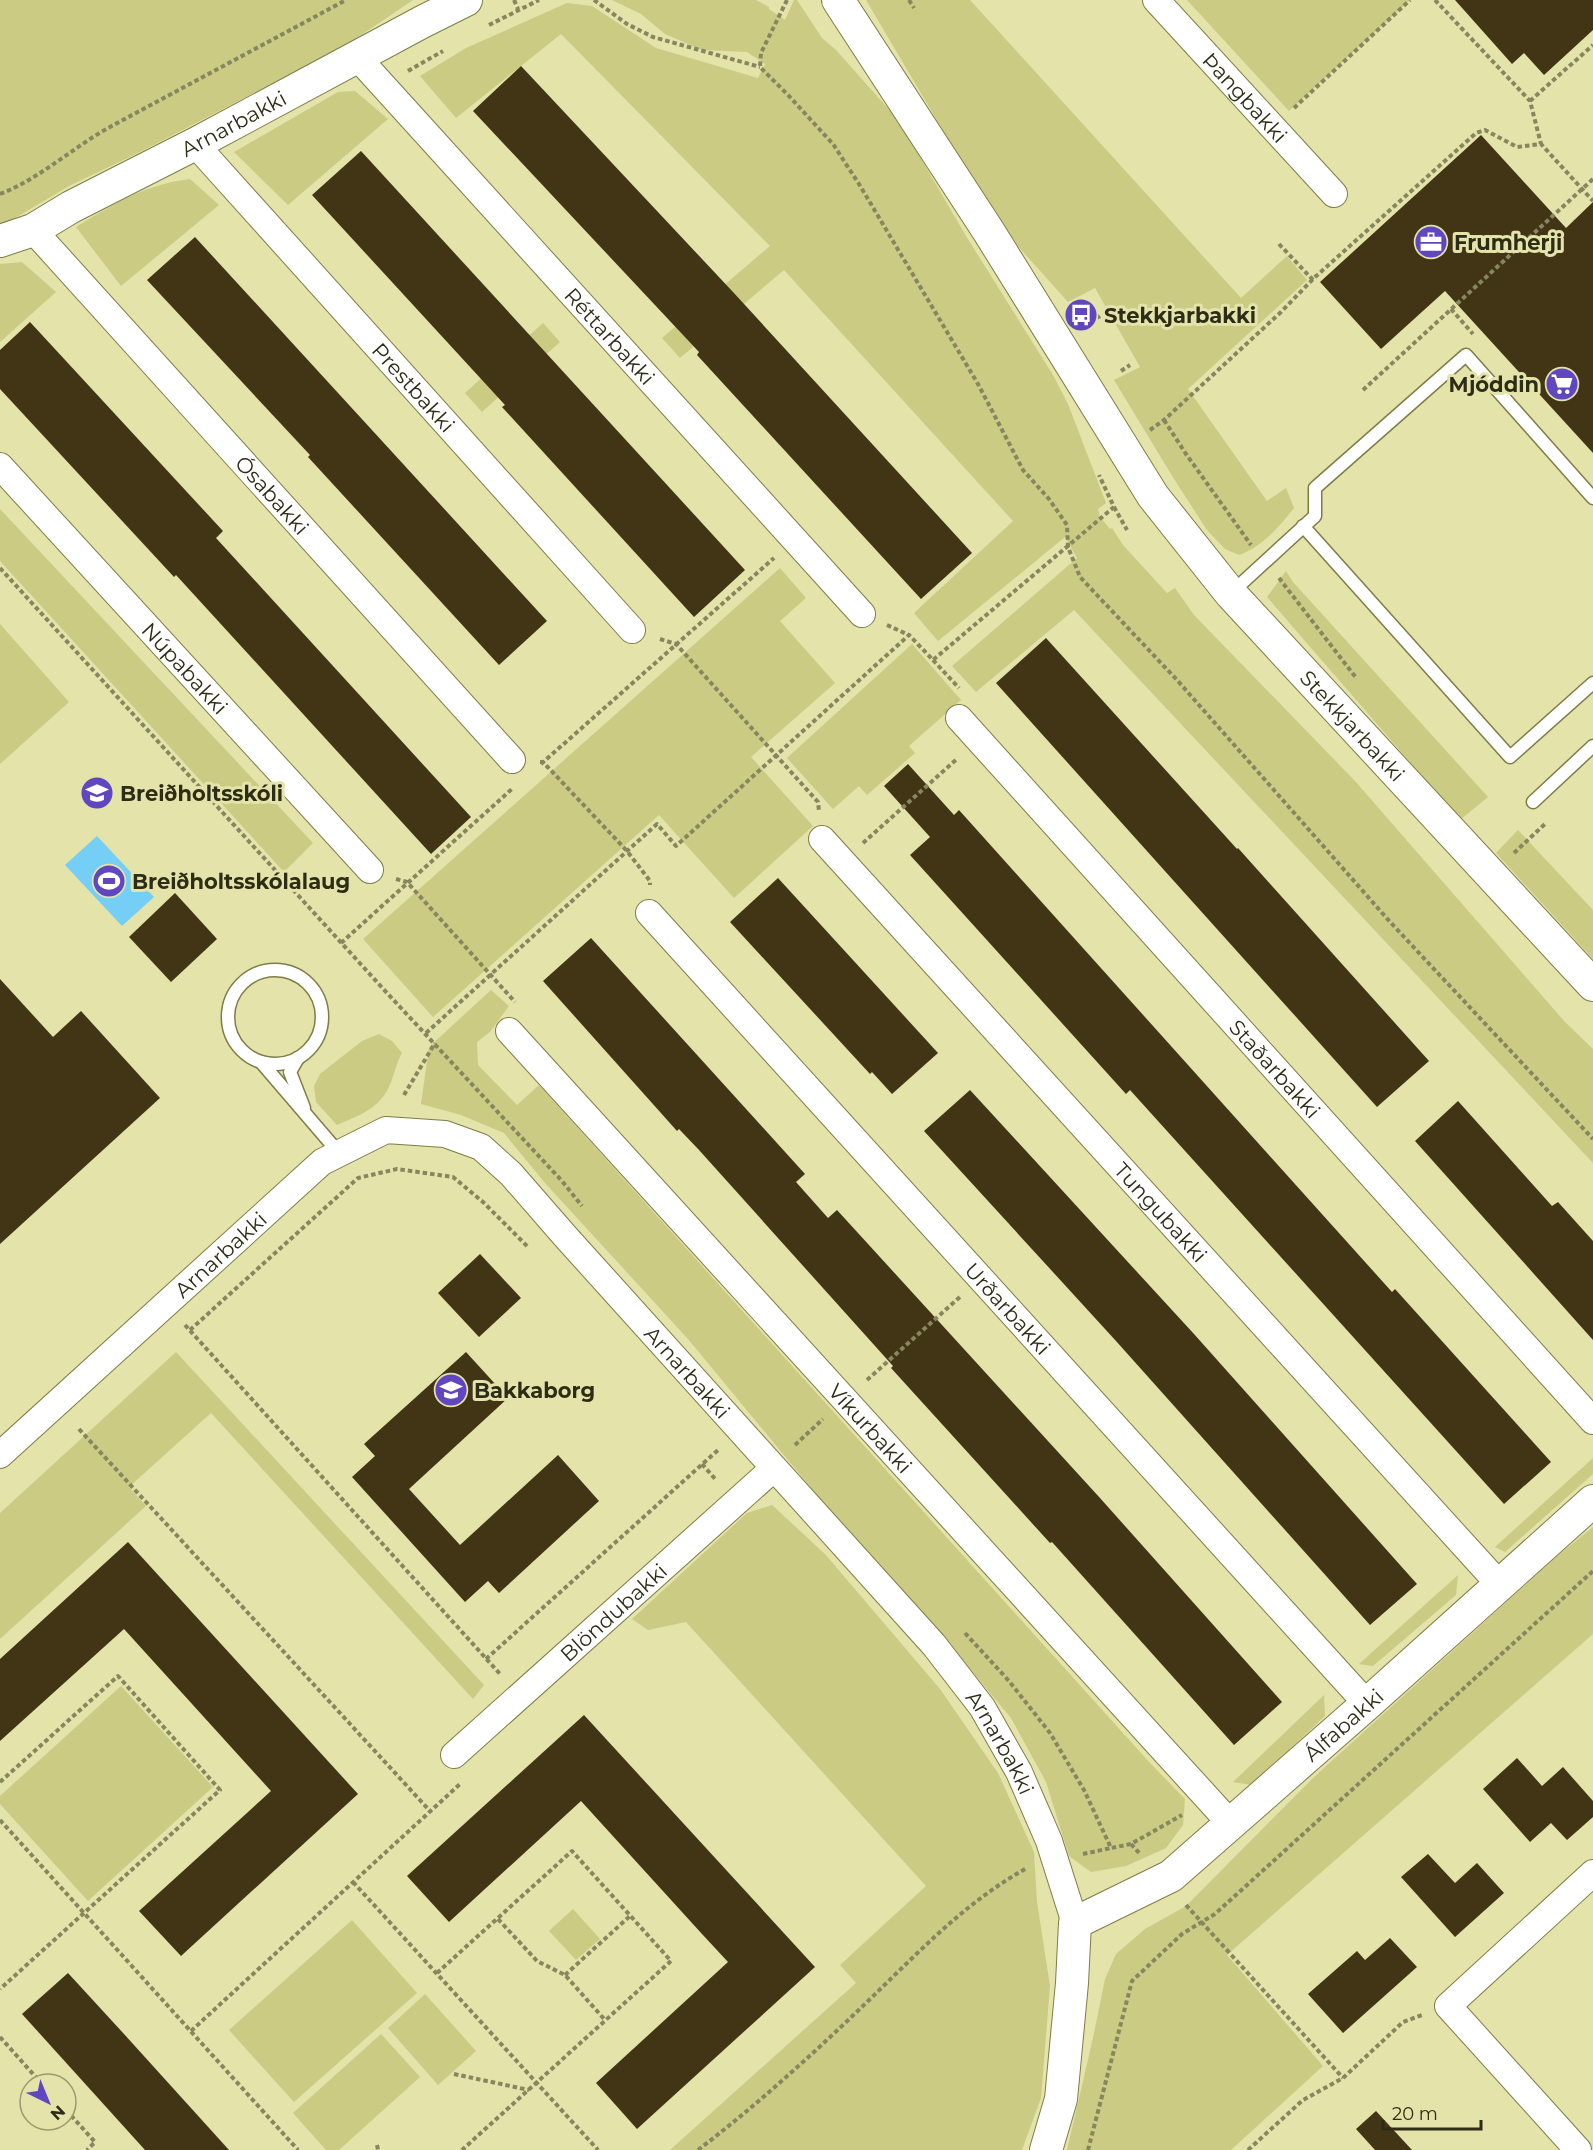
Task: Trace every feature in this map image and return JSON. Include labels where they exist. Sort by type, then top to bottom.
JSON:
[{"type":"street","name":"Arnarbakki","points":[[0,241],[33,231],[71,207],[466,0]]},
{"type":"street","name":"Stekkjarbakki","points":[[838,0],[989,232],[1141,478],[1230,594],[1593,985]]},
{"type":"street","name":"Þangbakki","points":[[1156,0],[1334,194]]},
{"type":"street","name":"Réttarbakki","points":[[358,58],[862,614]]},
{"type":"street","name":"Prestbakki","points":[[195,144],[632,630]]},
{"type":"street","name":"Ósabakki","points":[[33,231],[523,765]]},
{"type":"street","name":"Núpabakki","points":[[0,466],[370,870]]},
{"type":"street","name":"Staðarbakki","points":[[959,718],[1593,1420]]},
{"type":"street","name":"Tungubakki","points":[[822,839],[1500,1584]]},
{"type":"street","name":"Urðarbakki","points":[[649,913],[1367,1704]]},
{"type":"street","name":"Víkurbakki","points":[[509,1031],[1232,1824]]},
{"type":"street","name":"Arnarbakki","points":[[0,1455],[322,1162],[387,1130],[445,1134],[481,1148],[511,1174],[934,1645],[982,1707],[1019,1772],[1049,1841],[1075,1923],[1061,2099],[1046,2150]]},
{"type":"street","name":"Blöndubakki","points":[[454,1755],[773,1468]]},
{"type":"street","name":"Álfabakki","points":[[1075,1923],[1164,1881],[1232,1824],[1593,1501]]},
{"type":"street","points":[[1578,2150],[1448,2006],[1593,1873]]},
{"type":"lane","points":[[1230,594],[1315,516],[1315,489],[1466,355],[1593,498]]},
{"type":"lane","points":[[1303,526],[1510,757],[1593,683]]},
{"type":"lane","points":[[1533,802],[1593,746]]},
{"type":"lane","points":[[298,1058],[273,1064],[261,1062],[246,1054],[235,1041],[229,1025],[229,1008],[235,992],[247,980],[262,972],[279,970],[296,975],[309,985],[319,999],[322,1016],[320,1032],[311,1047],[298,1058],[290,1072],[309,1120]]},
{"type":"lane","points":[[261,1062],[339,1153]]},
{"type":"path","points":[[0,194],[35,177],[83,142],[346,0]]},
{"type":"path","points":[[514,0],[518,9]]},
{"type":"path","points":[[594,0],[627,24],[653,37],[760,67],[833,144],[978,384],[1023,470],[1049,499],[1067,525],[1068,547],[1080,577],[1178,680],[1391,923],[1593,1139]]},
{"type":"path","points":[[760,67],[761,53],[787,0]]},
{"type":"path","points":[[909,0],[914,8],[915,0]]},
{"type":"path","points":[[1273,127],[1410,0]]},
{"type":"path","points":[[1435,0],[1530,101],[1540,144],[1593,201]]},
{"type":"path","points":[[1530,101],[1593,45]]},
{"type":"path","points":[[1144,435],[1164,420],[1281,312],[1312,280],[1476,133],[1485,130],[1516,147],[1540,144]]},
{"type":"path","points":[[1363,390],[1593,179]]},
{"type":"path","points":[[1280,244],[1312,280]]},
{"type":"path","points":[[1091,322],[1100,316]]},
{"type":"path","points":[[1121,370],[1130,365]]},
{"type":"path","points":[[1164,420],[1185,454],[1254,548]]},
{"type":"path","points":[[1100,469],[1099,476],[1127,530]]},
{"type":"path","points":[[933,660],[1114,507]]},
{"type":"path","points":[[523,765],[543,762],[795,539]]},
{"type":"path","points":[[0,568],[426,1034],[657,824],[676,846],[909,635],[962,691],[959,718]]},
{"type":"path","points":[[632,630],[676,644],[777,755],[818,802],[822,839]]},
{"type":"path","points":[[843,861],[978,740]]},
{"type":"path","points":[[523,765],[543,762]]},
{"type":"path","points":[[543,762],[627,851],[650,881],[649,913]]},
{"type":"path","points":[[341,943],[517,785]]},
{"type":"path","points":[[370,870],[407,882],[516,1004],[509,1031]]},
{"type":"path","points":[[404,1095],[435,1043]]},
{"type":"path","points":[[190,1330],[358,1178],[398,1169],[453,1177],[483,1202],[528,1248]]},
{"type":"path","points":[[795,1445],[980,1278]]},
{"type":"path","points":[[166,1303],[486,1659],[702,1464]]},
{"type":"path","points":[[79,1429],[430,1811]]},
{"type":"path","points":[[1088,2150],[1132,1981],[1182,1934],[1215,1914],[1593,1571]]},
{"type":"path","points":[[0,1782],[118,1676],[220,1790],[0,1989]]},
{"type":"path","points":[[0,1821],[298,2150]]},
{"type":"path","points":[[1131,1844],[1145,1860]]},
{"type":"path","points":[[1079,1854],[1111,1848]]},
{"type":"path","points":[[437,1973],[572,1851],[671,1961],[462,2150]]},
{"type":"path","points":[[698,2150],[839,2029],[969,1906],[997,1885],[1033,1865]]},
{"type":"path","points":[[191,2031],[353,1882],[598,2150]]},
{"type":"path","points":[[1183,1901],[1343,2078]]},
{"type":"path","points":[[565,1975],[630,1916]]},
{"type":"path","points":[[498,1919],[537,1961],[565,1975],[605,2020]]},
{"type":"path","points":[[1248,2150],[1303,2100],[1343,2078],[1403,2022],[1448,2006]]},
{"type":"path","points":[[0,2037],[31,2072]]},
{"type":"path","points":[[454,2074],[529,2090]]},
{"type":"path","points":[[78,2123],[95,2142],[87,2150]]},
{"type":"shaded area","points":[[0,0],[413,0],[348,44],[140,152],[69,186],[0,227]]},
{"type":"shaded area","points":[[612,0],[756,0],[785,20],[794,0],[797,0],[822,38],[837,51],[899,121],[966,236],[1053,375],[1068,404],[1106,503],[1098,509],[1100,517],[1167,593],[1175,588],[1194,615],[1355,781],[1565,1022],[1593,1049],[1593,1163],[1074,610],[976,692],[952,666],[1077,558],[1065,537],[938,641],[914,613],[1013,521],[784,270],[680,358],[662,338],[770,246],[561,34],[456,118],[420,76],[466,48],[567,3],[592,6],[656,48],[758,78],[765,64],[747,52],[702,50],[665,34],[641,14]]},
{"type":"shaded area","points":[[866,0],[970,0],[1241,298],[1287,256],[1307,280],[1188,389],[1267,501],[1286,488],[1294,508],[1263,542],[1239,555],[1225,549],[1207,530],[1114,380],[1140,367],[1095,288],[1068,302],[998,224]]},
{"type":"shaded area","points":[[1187,0],[1410,0],[1289,111]]},
{"type":"shaded area","points":[[355,91],[388,119],[288,205],[234,152],[338,92]]},
{"type":"shaded area","points":[[190,179],[219,205],[121,286],[76,227],[144,190]]},
{"type":"shaded area","points":[[22,262],[56,292],[0,342],[0,264]]},
{"type":"shaded area","points":[[543,323],[560,342],[482,412],[465,393]]},
{"type":"shaded area","points":[[0,509],[313,843],[284,872],[0,561]]},
{"type":"shaded area","points":[[780,568],[806,598],[780,621],[835,683],[751,757],[813,826],[734,898],[659,815],[433,1017],[363,939]]},
{"type":"shaded area","points":[[1286,571],[1293,582],[1488,797],[1460,820],[1267,597]]},
{"type":"shaded area","points":[[0,624],[69,702],[0,764]]},
{"type":"shaded area","points":[[912,644],[961,700],[909,746],[915,753],[867,795],[859,786],[833,809],[787,758]]},
{"type":"shaded area","points":[[1518,830],[1593,910],[1593,959],[1496,853]]},
{"type":"shaded area","points":[[491,990],[509,1006],[490,1032],[477,1042],[478,1065],[517,1105],[539,1085],[1150,1763],[1185,1799],[1183,1825],[1166,1848],[1126,1866],[1091,1872],[1069,1856],[1046,1782],[1011,1718],[950,1645],[835,1517],[688,1339],[545,1183],[504,1133],[461,1115],[421,1104],[429,1047]]},
{"type":"shaded area","points":[[379,1034],[392,1041],[402,1053],[390,1085],[372,1107],[337,1125],[316,1102],[314,1086],[320,1074],[362,1041]]},
{"type":"shaded area","points":[[176,1352],[484,1685],[473,1699],[211,1413],[129,1487],[146,1506],[0,1639],[0,1513]]},
{"type":"shaded area","points":[[1593,1458],[1593,1474],[1505,1552],[1495,1547]]},
{"type":"shaded area","points":[[772,1505],[825,1554],[940,1689],[998,1773],[1034,1852],[1037,1902],[1050,1986],[1041,2098],[1022,2150],[670,2150],[856,1983],[840,1965],[926,1886],[686,1622],[648,1630],[632,1619],[747,1513]]},
{"type":"shaded area","points":[[1593,1527],[1593,1634],[1227,1955],[1323,2066],[1231,2150],[1067,2150],[1105,1979],[1116,1954],[1145,1929],[1186,1906],[1313,1778],[1556,1557]]},
{"type":"shaded area","points":[[1458,1575],[1456,1595],[1373,1666],[1359,1664]]},
{"type":"shaded area","points":[[121,1686],[213,1787],[88,1901],[0,1804],[0,1796]]},
{"type":"shaded area","points":[[1324,1695],[1325,1716],[1252,1785],[1233,1782]]},
{"type":"shaded area","points":[[573,1909],[600,1939],[576,1960],[549,1931]]},
{"type":"shaded area","points":[[352,1920],[417,1993],[294,2102],[229,2030]]},
{"type":"shaded area","points":[[425,1994],[476,2051],[438,2085],[388,2028]]},
{"type":"shaded area","points":[[381,2034],[420,2077],[339,2150],[326,2150],[293,2113]]},
{"type":"water","name":"Breiðholtsskólalaug","points":[[97,836],[154,897],[122,926],[65,865]]},
{"type":"building","points":[[1455,0],[1593,0],[1593,30],[1544,75],[1524,53],[1512,64]]},
{"type":"building","points":[[521,66],[733,292],[972,553],[921,599],[697,355],[699,352],[473,111]]},
{"type":"building","points":[[1481,135],[1566,228],[1593,202],[1593,453],[1445,291],[1381,349],[1320,282]]},
{"type":"building","points":[[361,151],[745,570],[694,617],[502,407],[505,405],[312,195]]},
{"type":"building","points":[[195,237],[547,621],[499,665],[308,457],[310,455],[147,280]]},
{"type":"building","points":[[30,322],[223,531],[216,538],[471,817],[431,854],[176,575],[174,577],[0,389],[0,350]]},
{"type":"building","points":[[1046,638],[1429,1061],[1377,1107],[996,683]]},
{"type":"building","points":[[908,764],[954,815],[959,810],[1392,1292],[1395,1289],[1551,1462],[1504,1504],[1130,1090],[1126,1094],[910,855],[930,837],[884,786]]},
{"type":"building","points":[[778,878],[938,1053],[892,1094],[872,1072],[870,1074],[730,922]]},
{"type":"building","points":[[175,893],[217,939],[171,982],[129,937]]},
{"type":"building","points":[[591,938],[805,1174],[796,1182],[828,1218],[837,1210],[1100,1498],[1282,1702],[1234,1745],[1052,1542],[1050,1543],[891,1368],[893,1366],[699,1150],[679,1129],[677,1131],[543,981]]},
{"type":"building","points":[[0,979],[53,1037],[81,1011],[160,1098],[0,1244]]},
{"type":"building","points":[[970,1090],[1194,1334],[1417,1584],[1370,1625],[924,1131]]},
{"type":"building","points":[[1458,1101],[1552,1206],[1558,1202],[1593,1241],[1593,1340],[1415,1141]]},
{"type":"building","points":[[480,1254],[521,1298],[479,1337],[438,1293]]},
{"type":"building","points":[[466,1352],[508,1398],[409,1489],[460,1545],[558,1455],[599,1501],[499,1593],[488,1581],[465,1602],[352,1477],[375,1456],[364,1444]]},
{"type":"building","points":[[128,1542],[358,1794],[181,1956],[139,1911],[271,1791],[124,1629],[0,1741],[0,1659]]},
{"type":"building","points":[[584,1715],[815,1967],[637,2129],[596,2083],[728,1962],[581,1801],[449,1922],[407,1876]]},
{"type":"building","points":[[1517,1758],[1542,1786],[1563,1767],[1593,1801],[1593,1817],[1567,1840],[1551,1823],[1530,1842],[1483,1789]]},
{"type":"building","points":[[1428,1854],[1455,1883],[1477,1863],[1504,1893],[1455,1937],[1401,1877]]},
{"type":"building","points":[[1390,1938],[1417,1967],[1343,2033],[1308,1994],[1357,1951],[1365,1960]]},
{"type":"building","points":[[68,1973],[229,2150],[145,2150],[78,2076],[78,2072],[74,2072],[22,2014]]},
{"type":"building","points":[[1376,2111],[1412,2150],[1375,2150],[1356,2129]]},
{"type":"place","name":"Frumherji","points":[[1431,242]]},
{"type":"place","name":"Stekkjarbakki","points":[[1081,315]]},
{"type":"place","name":"Mjóddin","points":[[1562,384]]},
{"type":"place","name":"Breiðholtsskóli","points":[[97,793]]},
{"type":"place","name":"Breiðholtsskólalaug","points":[[109,881]]},
{"type":"place","name":"Bakkaborg","points":[[451,1390]]}]
